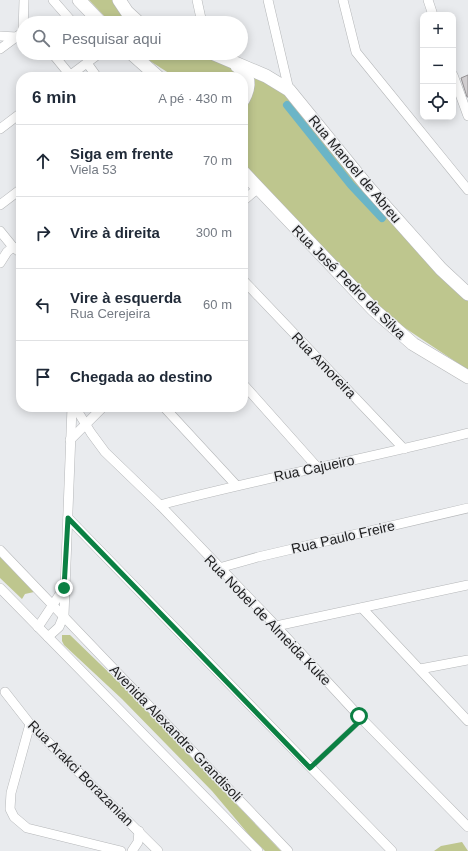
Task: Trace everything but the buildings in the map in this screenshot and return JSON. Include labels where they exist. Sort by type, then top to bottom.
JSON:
[{"type":"main road","points":[[79,0],[94,16]]},
{"type":"main road","points":[[119,0],[134,16]]},
{"type":"main road","points":[[139,60],[152,72]]},
{"type":"main road","points":[[231,61],[245,72]]},
{"type":"main road","name":"Rua Manoel de Abreu","points":[[231,61],[266,76],[289,90],[368,187],[441,269],[468,294]]},
{"type":"main road","name":"Rua José Pedro da Silva","points":[[248,178],[395,329],[413,344],[468,377]]},
{"type":"street","points":[[22,16],[24,0]]},
{"type":"street","points":[[53,0],[67,16]]},
{"type":"street","points":[[197,0],[200,16]]},
{"type":"street","points":[[268,0],[289,90]]},
{"type":"street","points":[[343,0],[356,52],[468,190]]},
{"type":"street","points":[[428,0],[432,12]]},
{"type":"street","points":[[0,36],[16,34]]},
{"type":"street","points":[[0,49],[16,36]]},
{"type":"street","points":[[57,60],[66,72]]},
{"type":"street","points":[[75,72],[91,60]]},
{"type":"street","points":[[87,63],[93,72]]},
{"type":"street","points":[[456,83],[468,116]]},
{"type":"street","points":[[0,129],[16,117]]},
{"type":"street","points":[[248,197],[257,189]]},
{"type":"street","points":[[0,205],[16,193]]},
{"type":"street","points":[[0,232],[16,249]]},
{"type":"street","points":[[0,264],[7,252],[13,247]]},
{"type":"street","name":"Rua Amoreira","points":[[248,292],[404,450]]},
{"type":"street","points":[[248,390],[318,467]]},
{"type":"street","points":[[48,637],[59,627],[64,615],[72,412]]},
{"type":"street","name":"Rua Nobel de Almeida Kuke","points":[[78,412],[105,452],[160,505],[276,626],[362,719],[468,827]]},
{"type":"street","points":[[70,440],[98,412]]},
{"type":"street","points":[[169,412],[236,485]]},
{"type":"street","name":"Rua Cajueiro","points":[[160,505],[236,485],[404,450],[468,433]]},
{"type":"street","name":"Rua Paulo Freire","points":[[219,568],[258,557],[468,508]]},
{"type":"street","points":[[68,518],[392,851]]},
{"type":"street","name":"Avenida Alexandre Grandisoli","points":[[0,550],[64,615],[288,851]]},
{"type":"street","points":[[276,626],[468,585]]},
{"type":"street","name":"Avenida Alexandre Grandisoli","points":[[0,588],[258,851]]},
{"type":"street","points":[[38,627],[64,588]]},
{"type":"street","points":[[362,608],[468,722]]},
{"type":"street","points":[[420,669],[468,660]]},
{"type":"street","name":"Rua Arakci Borazanian","points":[[5,692],[30,724],[158,851]]},
{"type":"street","points":[[30,724],[11,792],[10,809],[14,817],[27,828],[121,851]]},
{"type":"street","points":[[132,851],[138,842],[139,831]]},
{"type":"lane","points":[[310,768],[362,719]]},
{"type":"green space","points":[[89,0],[113,0],[125,16],[104,16]]},
{"type":"green space","points":[[149,60],[213,60],[233,68],[236,72],[167,72]]},
{"type":"green space","points":[[253,78],[262,80],[280,89],[468,298],[468,370],[393,320],[257,184],[248,172],[248,91]]},
{"type":"green space","points":[[0,557],[34,592],[25,594],[22,599],[0,578]]},
{"type":"green space","points":[[62,635],[70,635],[128,691],[281,851],[265,851],[250,836],[212,791],[122,699],[64,645]]},
{"type":"green space","points":[[462,842],[468,851],[434,851],[441,846]]},
{"type":"waterway","points":[[287,105],[351,185],[382,218]]},
{"type":"route","points":[[64,588],[68,518],[310,768],[362,719],[359,716]]}]
